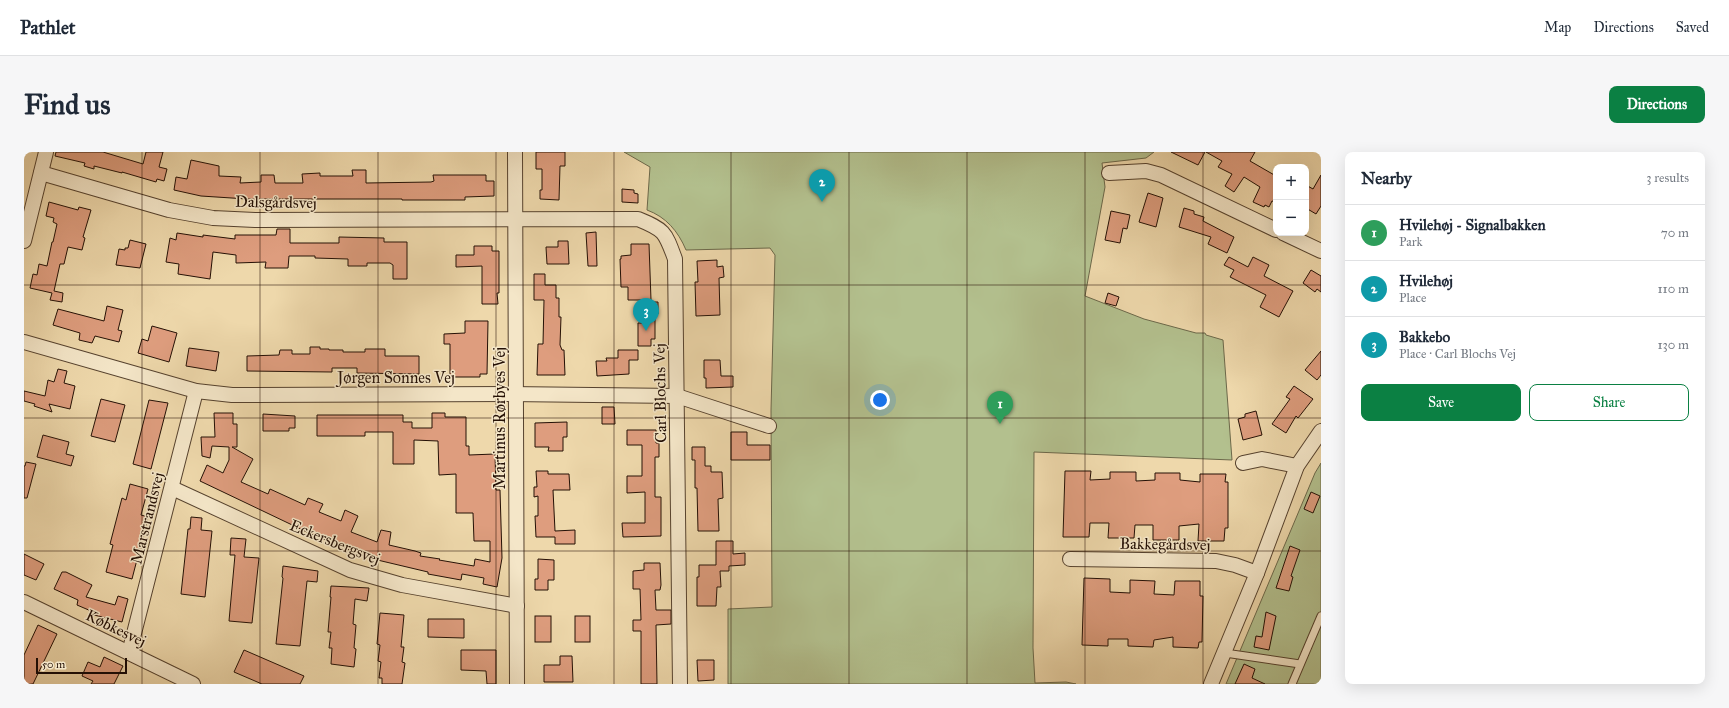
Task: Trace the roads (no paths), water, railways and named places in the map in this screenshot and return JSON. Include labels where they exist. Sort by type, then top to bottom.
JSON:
[{"type":"street","points":[[24,241],[46,152]]},
{"type":"street","name":"Martinus Rørbyes Vej","points":[[515,152],[517,684]]},
{"type":"street","points":[[1109,173],[1146,171],[1161,175],[1273,229]]},
{"type":"street","name":"Dalsgårdsvej","points":[[41,173],[169,210],[212,218],[255,220],[516,219]]},
{"type":"street","name":"Carl Blochs Vej","points":[[516,219],[638,219],[661,230],[668,240],[675,259],[680,684]]},
{"type":"street","points":[[1289,236],[1321,251]]},
{"type":"street","name":"Jørgen Sonnes Vej","points":[[24,342],[196,390],[232,395],[516,394],[677,396],[769,426]]},
{"type":"street","name":"Marstrandsvej","points":[[129,653],[196,390]]},
{"type":"street","points":[[1211,684],[1257,573],[1297,466],[1321,431]]},
{"type":"street","points":[[1243,462],[1262,459],[1297,466]]},
{"type":"street","name":"Eckersbergsvej","points":[[172,488],[350,570],[402,585],[517,606]]},
{"type":"street","name":"Bakkegårdsvej","points":[[1070,559],[1216,561],[1235,565],[1257,573]]},
{"type":"street","name":"Købkesvej","points":[[24,602],[193,684]]},
{"type":"lane","points":[[1292,684],[1321,616]]},
{"type":"lane","points":[[1225,653],[1300,664]]},
{"type":"place","name":"Hvilehøj","points":[[822,202]]},
{"type":"place","name":"Bakkebo","points":[[646,331]]},
{"type":"place","name":"Hvilehøj - Signalbakken","points":[[1000,424]]}]
